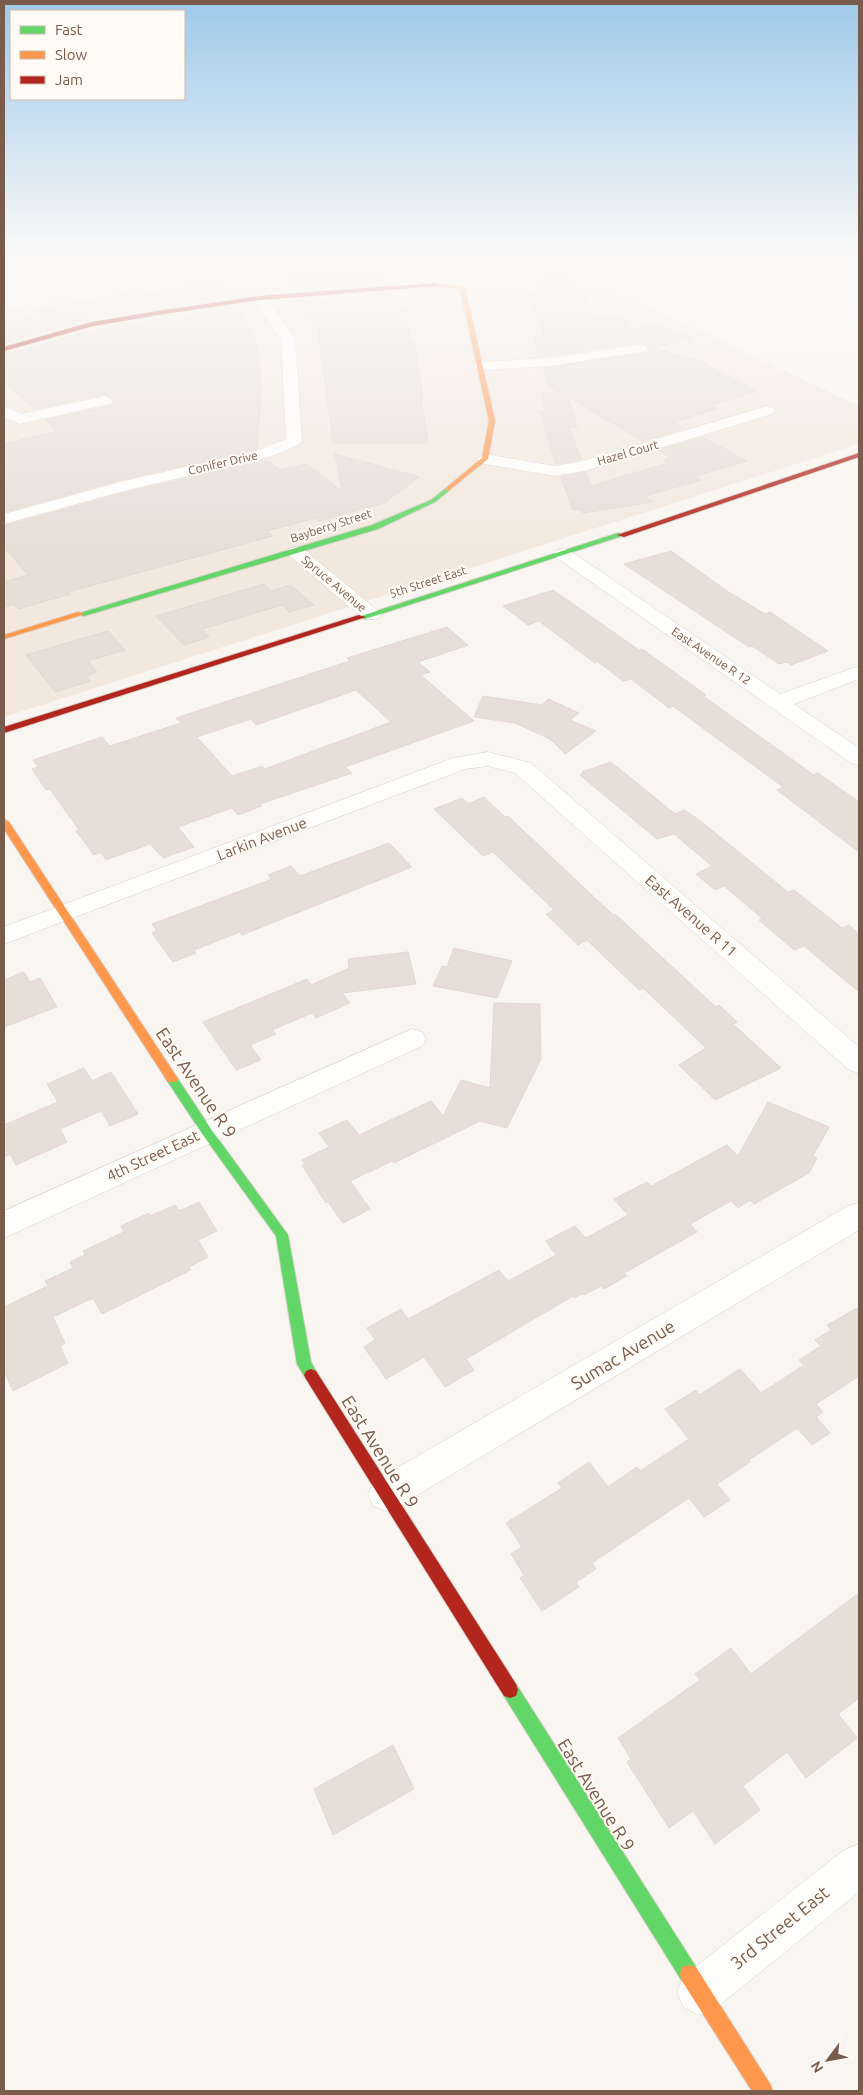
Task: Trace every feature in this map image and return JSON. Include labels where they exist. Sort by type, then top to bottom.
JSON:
[{"type":"street","name":"Conifer Drive","points":[[4,518],[120,487],[264,454],[294,441],[289,360]]},
{"type":"street","points":[[479,360],[492,421],[485,459]]},
{"type":"street","points":[[480,366],[566,360]]},
{"type":"street","points":[[4,411],[19,419],[105,401]]},
{"type":"street","name":"Hazel Court","points":[[485,459],[555,471],[584,466],[767,411]]},
{"type":"street","name":"5th Street East","points":[[4,730],[563,554],[859,455]]},
{"type":"street","name":"Bayberry Street","points":[[4,637],[296,552],[375,526],[433,501],[485,459]]},
{"type":"street","name":"Spruce Avenue","points":[[296,552],[371,615]]},
{"type":"street","name":"East Avenue R 12","points":[[563,554],[859,758]]},
{"type":"street","points":[[779,702],[859,672]]},
{"type":"street","name":"Larkin Avenue","points":[[4,936],[462,763],[488,759],[523,768]]},
{"type":"street","name":"East Avenue R 11","points":[[523,768],[859,1063]]},
{"type":"street","name":"East Avenue R 9","points":[[4,822],[207,1132],[282,1235],[304,1364],[763,2091]]},
{"type":"street","name":"4th Street East","points":[[4,1225],[412,1039]]},
{"type":"street","name":"Sumac Avenue","points":[[386,1494],[859,1215]]},
{"type":"street","name":"3rd Street East","points":[[700,1992],[859,1864]]},
{"type":"shaded area","points":[[4,360],[761,360],[859,406],[859,444],[4,717]]},
{"type":"building","points":[[4,360],[259,360],[261,391],[257,449],[120,480],[4,512],[4,444],[57,431],[45,420],[110,406],[115,401],[105,394],[34,409],[4,381]]},
{"type":"building","points":[[322,360],[417,360],[428,443],[333,443]]},
{"type":"building","points":[[600,360],[695,360],[757,391],[709,405],[717,409],[673,422],[685,428],[643,441],[568,397],[577,426],[569,427],[581,459],[556,464],[540,412],[545,411],[541,393],[560,392],[550,387],[543,368]]},
{"type":"building","points":[[702,437],[747,461],[695,476],[701,480],[645,496],[653,502],[583,513],[579,509],[573,510],[561,477],[586,472],[591,486],[668,463],[663,460],[671,458],[659,450]]},
{"type":"building","points":[[335,454],[419,477],[384,503],[319,521],[316,518],[267,531],[273,536],[68,592],[70,594],[18,609],[14,604],[4,607],[4,582],[28,575],[4,547],[4,526],[124,493],[266,460],[281,470],[306,464],[342,491]]},
{"type":"building","points":[[671,551],[727,591],[765,614],[770,612],[828,651],[791,665],[787,662],[779,664],[752,646],[749,647],[624,564]]},
{"type":"building","points":[[264,584],[271,591],[291,585],[314,605],[289,612],[282,605],[202,629],[209,637],[184,645],[156,616]]},
{"type":"building","points":[[553,590],[639,650],[642,649],[706,695],[703,696],[814,775],[818,773],[859,802],[859,852],[777,790],[783,787],[673,706],[669,708],[631,679],[623,681],[597,661],[595,663],[539,621],[528,625],[503,606]]},
{"type":"building","points":[[447,627],[468,645],[418,662],[430,672],[421,675],[474,721],[345,767],[352,773],[260,804],[262,806],[238,815],[232,808],[178,827],[194,847],[163,858],[150,844],[106,860],[101,852],[94,855],[76,831],[79,830],[50,789],[46,790],[32,769],[38,767],[33,760],[102,737],[110,746],[181,723],[176,718],[350,661],[347,658]],"holes":[[[356,690],[391,722],[265,769],[262,766],[232,776],[197,737],[251,719],[256,725]]]},
{"type":"building","points":[[108,631],[125,650],[88,661],[97,672],[86,676],[91,681],[55,692],[26,655]]},
{"type":"building","points":[[483,696],[542,705],[548,699],[579,713],[570,720],[596,731],[565,754],[550,739],[515,723],[474,717]]},
{"type":"building","points":[[611,762],[675,814],[684,810],[698,819],[788,892],[794,890],[842,928],[849,925],[859,934],[859,992],[804,946],[794,950],[759,920],[763,919],[724,886],[715,890],[696,874],[712,866],[674,834],[657,839],[580,775],[584,773],[582,772]]},
{"type":"building","points":[[484,797],[505,817],[508,816],[613,915],[615,914],[716,1007],[719,1005],[737,1022],[733,1024],[781,1068],[715,1100],[679,1065],[706,1048],[643,988],[639,990],[587,940],[578,945],[546,914],[554,910],[493,852],[483,856],[434,809],[462,798],[468,804]]},
{"type":"building","points":[[389,843],[412,867],[242,935],[240,932],[194,950],[196,953],[173,962],[152,933],[157,931],[152,924],[272,879],[268,875],[291,866],[300,876]]},
{"type":"building","points":[[454,948],[512,961],[497,998],[433,986],[442,966],[447,967]]},
{"type":"building","points":[[408,952],[416,984],[342,993],[350,1003],[316,1018],[312,1013],[272,1030],[276,1034],[250,1045],[261,1060],[236,1070],[203,1022],[307,979],[311,985],[349,968],[348,959]]},
{"type":"building","points":[[24,972],[30,982],[40,978],[57,1007],[4,1027],[4,980]]},
{"type":"building","points":[[494,1003],[540,1004],[541,1059],[507,1128],[480,1121],[394,1163],[392,1161],[350,1181],[370,1209],[343,1223],[328,1202],[326,1203],[302,1165],[305,1164],[302,1160],[329,1147],[319,1133],[347,1120],[359,1135],[431,1101],[443,1116],[461,1080],[490,1088]]},
{"type":"building","points":[[84,1068],[92,1081],[111,1072],[138,1114],[110,1126],[101,1111],[60,1129],[67,1142],[16,1165],[10,1154],[4,1157],[4,1125],[58,1102],[47,1084]]},
{"type":"building","points":[[768,1102],[829,1127],[813,1156],[817,1158],[809,1173],[754,1204],[750,1200],[738,1208],[731,1201],[690,1224],[697,1232],[624,1273],[627,1276],[604,1289],[601,1286],[584,1295],[582,1294],[574,1298],[573,1296],[466,1359],[474,1370],[445,1387],[424,1357],[386,1379],[364,1347],[375,1340],[367,1328],[401,1309],[408,1319],[499,1270],[508,1281],[556,1255],[546,1241],[575,1226],[586,1238],[628,1215],[614,1199],[647,1182],[651,1186],[727,1145],[738,1156]]},
{"type":"building","points":[[199,1202],[217,1231],[198,1240],[208,1257],[189,1267],[191,1270],[102,1314],[93,1298],[53,1317],[65,1343],[60,1346],[68,1363],[13,1391],[4,1371],[4,1307],[48,1286],[45,1281],[73,1268],[70,1262],[85,1255],[83,1251],[124,1232],[121,1226],[149,1213],[150,1216],[175,1205],[179,1211]]},
{"type":"building","points":[[859,1307],[859,1376],[816,1404],[823,1412],[816,1417],[830,1433],[812,1445],[797,1428],[717,1484],[730,1500],[704,1517],[689,1498],[592,1563],[596,1569],[576,1582],[579,1587],[542,1611],[520,1578],[524,1575],[511,1554],[522,1547],[506,1523],[562,1488],[558,1483],[589,1462],[608,1487],[637,1467],[640,1471],[689,1439],[665,1409],[696,1390],[699,1395],[740,1369],[761,1393],[804,1365],[799,1360],[821,1346],[815,1340],[831,1330],[827,1325]]},
{"type":"building","points":[[859,1593],[859,1698],[838,1714],[857,1738],[806,1778],[787,1752],[743,1786],[760,1810],[715,1844],[693,1811],[669,1828],[627,1762],[631,1759],[618,1738],[700,1680],[695,1674],[731,1648],[751,1674]]},
{"type":"building","points":[[393,1745],[414,1789],[333,1835],[314,1789]]},
{"type":"traffic: fast","points":[[81,614],[375,527],[433,501],[448,489]]},
{"type":"traffic: fast","points":[[362,617],[621,535]]},
{"type":"traffic: fast","points":[[172,1079],[207,1132],[282,1235],[304,1364],[311,1375]]},
{"type":"traffic: fast","points":[[510,1690],[689,1974]]},
{"type":"traffic: slow","points":[[448,489],[485,459],[492,421],[478,360]]},
{"type":"traffic: slow","points":[[4,637],[81,614]]},
{"type":"traffic: slow","points":[[4,822],[172,1079]]},
{"type":"traffic: slow","points":[[689,1974],[763,2091]]},
{"type":"traffic: jam","points":[[621,535],[859,455]]},
{"type":"traffic: jam","points":[[4,730],[362,617]]},
{"type":"traffic: jam","points":[[311,1375],[510,1690]]}]
